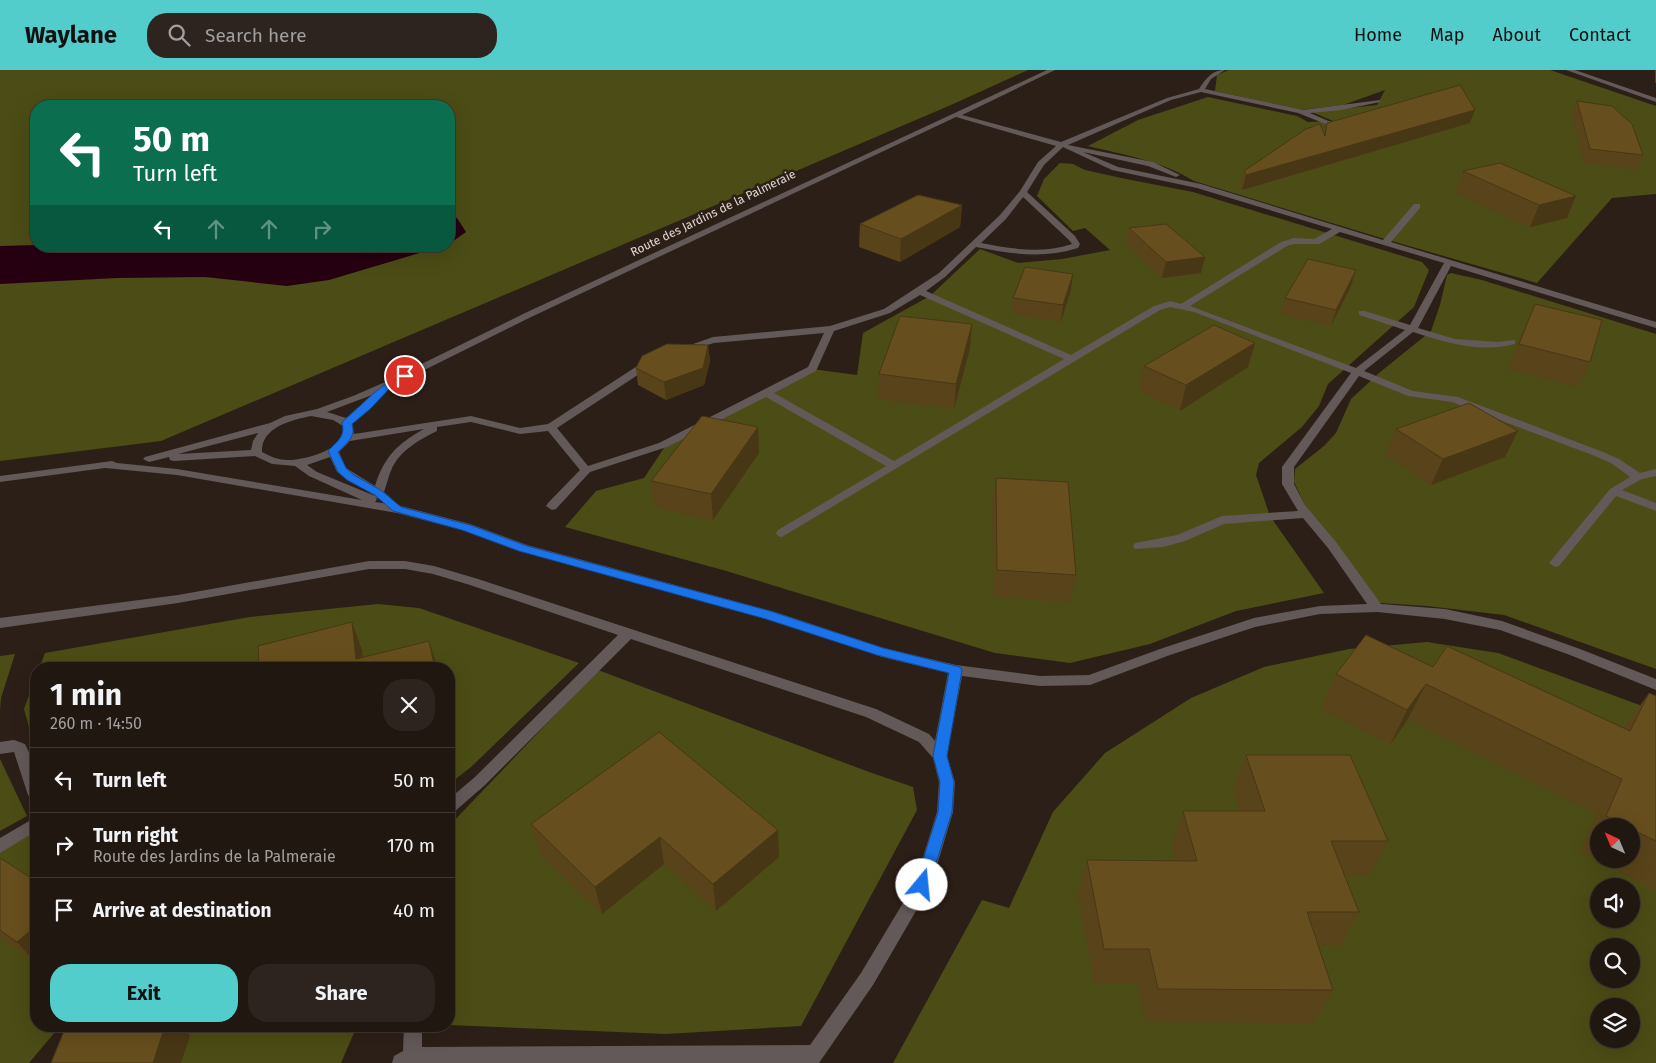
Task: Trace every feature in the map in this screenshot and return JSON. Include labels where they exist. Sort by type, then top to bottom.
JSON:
[{"type":"street","name":"Route des Jardins de la Palmeraie","points":[[149,459],[274,425],[387,385],[526,316],[804,184],[1052,70]]},
{"type":"street","points":[[1200,90],[1209,78],[1222,70]]},
{"type":"street","points":[[1569,70],[1656,100]]},
{"type":"street","points":[[678,351],[714,340],[831,329],[887,311],[942,275],[1003,217],[1023,192],[1041,164],[1065,146],[1169,99],[1200,90],[1300,111],[1338,127]]},
{"type":"street","points":[[1300,111],[1341,108],[1378,101]]},
{"type":"street","points":[[956,115],[1065,146],[1150,164],[1198,186]]},
{"type":"street","points":[[1065,146],[1084,158],[1105,166],[1198,186],[1656,325]]},
{"type":"street","points":[[974,244],[1034,254],[1047,254],[1075,246],[1076,244],[1072,238],[1023,192]]},
{"type":"street","points":[[1384,243],[1417,206]]},
{"type":"street","points":[[1183,306],[1284,244],[1294,241],[1316,242],[1338,229]]},
{"type":"street","points":[[1377,608],[1332,545],[1300,506],[1288,484],[1288,467],[1357,372],[1412,328],[1420,318],[1449,262]]},
{"type":"street","points":[[920,291],[1072,359]]},
{"type":"street","points":[[782,533],[1157,308],[1170,304],[1183,306],[1412,394],[1454,399],[1599,454],[1615,461],[1638,477]]},
{"type":"street","points":[[1362,313],[1454,342],[1498,345],[1512,342]]},
{"type":"street","points":[[552,506],[586,470],[663,445],[812,369],[818,357],[823,339],[831,329]]},
{"type":"street","points":[[347,423],[349,430],[346,438],[471,419],[520,431],[551,427],[644,366],[661,358]]},
{"type":"street","name":"Route des Jardins de la Palmeraie","points":[[307,414],[324,414],[338,417],[347,423],[387,385]]},
{"type":"street","points":[[767,393],[895,466]]},
{"type":"street","name":"Route des Jardins de la Palmeraie","points":[[257,453],[256,444],[262,434],[274,425]]},
{"type":"street","points":[[378,493],[388,464],[400,450],[439,425]]},
{"type":"street","points":[[551,427],[586,470]]},
{"type":"street","name":"Route des Jardins de la Palmeraie","points":[[0,479],[149,459],[257,453],[266,460],[280,464],[297,463],[317,459],[333,451],[346,438]]},
{"type":"street","points":[[333,451],[342,470],[351,478],[378,493],[397,509]]},
{"type":"street","points":[[297,463],[313,474],[397,509]]},
{"type":"street","points":[[105,465],[177,472],[397,509],[466,527],[523,548],[770,615],[882,652],[956,670],[1040,681],[1090,680],[1165,652],[1254,623],[1320,610],[1377,608],[1445,614],[1502,626],[1576,652],[1656,686]]},
{"type":"street","points":[[1555,563],[1614,491],[1623,484],[1638,477],[1656,472]]},
{"type":"street","points":[[1614,491],[1656,508]]},
{"type":"street","points":[[1139,546],[1163,543],[1181,538],[1222,520],[1306,514]]},
{"type":"street","points":[[0,623],[178,599],[369,565],[405,565],[434,570],[474,582],[871,713],[924,738],[940,756]]},
{"type":"street","points":[[455,803],[480,781],[628,633]]},
{"type":"street","points":[[412,1032],[406,1060],[811,1058],[867,979],[922,885],[945,812],[947,782],[940,756],[956,670]]},
{"type":"street","points":[[0,748],[14,746],[20,748],[30,777]]},
{"type":"street","points":[[0,846],[30,827]]},
{"type":"shaded area","points":[[0,70],[1028,70],[951,105],[161,441],[0,461]]},
{"type":"shaded area","points":[[1229,70],[1550,70],[1656,106],[1656,194],[1612,198],[1537,283],[1194,181],[1169,168],[1142,159],[1088,146],[1138,120],[1208,97],[1297,116],[1308,122],[1333,121],[1312,112],[1377,105],[1385,90],[1343,105],[1301,110],[1215,91],[1217,75]]},
{"type":"shaded area","points":[[1060,163],[1073,164],[1085,170],[1193,192],[1422,262],[1429,270],[1414,307],[1328,384],[1319,406],[1302,427],[1259,463],[1256,475],[1270,516],[1324,593],[1236,611],[1150,644],[1070,663],[995,653],[723,570],[565,527],[596,491],[644,478],[664,448],[812,369],[857,375],[863,333],[930,296],[980,249],[1018,263],[1062,259],[1110,250],[1085,228],[1073,231],[1037,196],[1044,179]]},
{"type":"shaded area","points":[[455,218],[457,218],[466,232],[455,240]]},
{"type":"shaded area","points":[[30,245],[30,252],[423,252],[329,280],[287,286],[205,277],[117,278],[0,284],[0,246]]},
{"type":"shaded area","points":[[1451,273],[1482,280],[1656,334],[1656,669],[1504,615],[1427,606],[1380,603],[1305,505],[1294,482],[1295,469],[1324,446],[1336,433],[1351,399],[1379,373],[1431,331],[1440,305],[1447,275]]},
{"type":"shaded area","points":[[378,604],[419,608],[579,663],[471,767],[455,779],[455,662],[42,662],[45,653],[250,617]]},
{"type":"shaded area","points":[[1427,642],[1498,653],[1656,711],[1656,1063],[893,1063],[982,900],[1009,908],[1053,812],[1105,753],[1191,698],[1264,667],[1349,649]]},
{"type":"shaded area","points":[[15,654],[1,698],[0,711],[0,656]]},
{"type":"shaded area","points":[[598,670],[913,787],[917,810],[801,1026],[666,1034],[455,1025],[455,820]]},
{"type":"shaded area","points":[[30,692],[30,731],[24,709]]},
{"type":"shaded area","points":[[0,759],[27,816],[0,831]]},
{"type":"shaded area","points":[[28,833],[30,834],[30,1032],[55,1032],[29,1063],[0,1063],[0,850]]},
{"type":"shaded area","points":[[95,1032],[354,1032],[341,1063],[70,1063]]},
{"type":"building","points":[[1460,85],[1475,110],[1246,175],[1244,171],[1306,129],[1320,124],[1325,136],[1327,123]]},
{"type":"building","points":[[1577,101],[1612,106],[1632,124],[1643,155],[1590,149]]},
{"type":"building","points":[[1500,163],[1576,196],[1539,205],[1463,171]]},
{"type":"building","points":[[918,195],[962,205],[901,239],[860,224]]},
{"type":"building","points":[[1166,224],[1205,257],[1166,262],[1129,228]]},
{"type":"building","points":[[1308,259],[1356,270],[1336,310],[1285,298]]},
{"type":"building","points":[[1025,267],[1073,274],[1063,305],[1013,298]]},
{"type":"building","points":[[1535,304],[1602,320],[1590,362],[1519,344]]},
{"type":"building","points":[[900,316],[972,324],[956,384],[879,374]]},
{"type":"building","points":[[1214,325],[1255,343],[1186,385],[1144,366]]},
{"type":"building","points":[[667,344],[708,345],[703,368],[664,382],[636,368],[642,356]]},
{"type":"building","points":[[1469,403],[1518,431],[1443,459],[1396,429]]},
{"type":"building","points":[[702,416],[758,427],[711,494],[651,481]]},
{"type":"building","points":[[996,478],[1068,482],[1076,575],[997,570]]},
{"type":"building","points":[[352,622],[356,659],[429,641],[434,662],[259,662],[258,646]]},
{"type":"building","points":[[1366,635],[1433,667],[1447,646],[1630,731],[1649,693],[1656,696],[1656,841],[1640,833],[1640,818],[1610,818],[1606,816],[1622,779],[1426,684],[1407,710],[1336,674]]},
{"type":"building","points":[[659,732],[778,830],[713,884],[660,837],[595,887],[531,824]]},
{"type":"building","points":[[1246,755],[1350,755],[1388,841],[1331,841],[1359,912],[1307,912],[1333,990],[1158,989],[1149,949],[1104,949],[1087,860],[1197,861],[1183,811],[1265,811]]},
{"type":"building","points":[[0,858],[30,877],[30,931],[17,942],[0,930]]},
{"type":"building","points":[[64,1032],[163,1032],[153,1063],[51,1063]]},
{"type":"route","points":[[405,376],[387,385],[358,415],[347,423],[349,430],[346,438],[333,451],[342,470],[351,478],[378,493],[397,509],[466,527],[523,548],[690,595],[770,615],[882,652],[956,670],[940,756],[947,782],[945,812],[922,885]]}]
